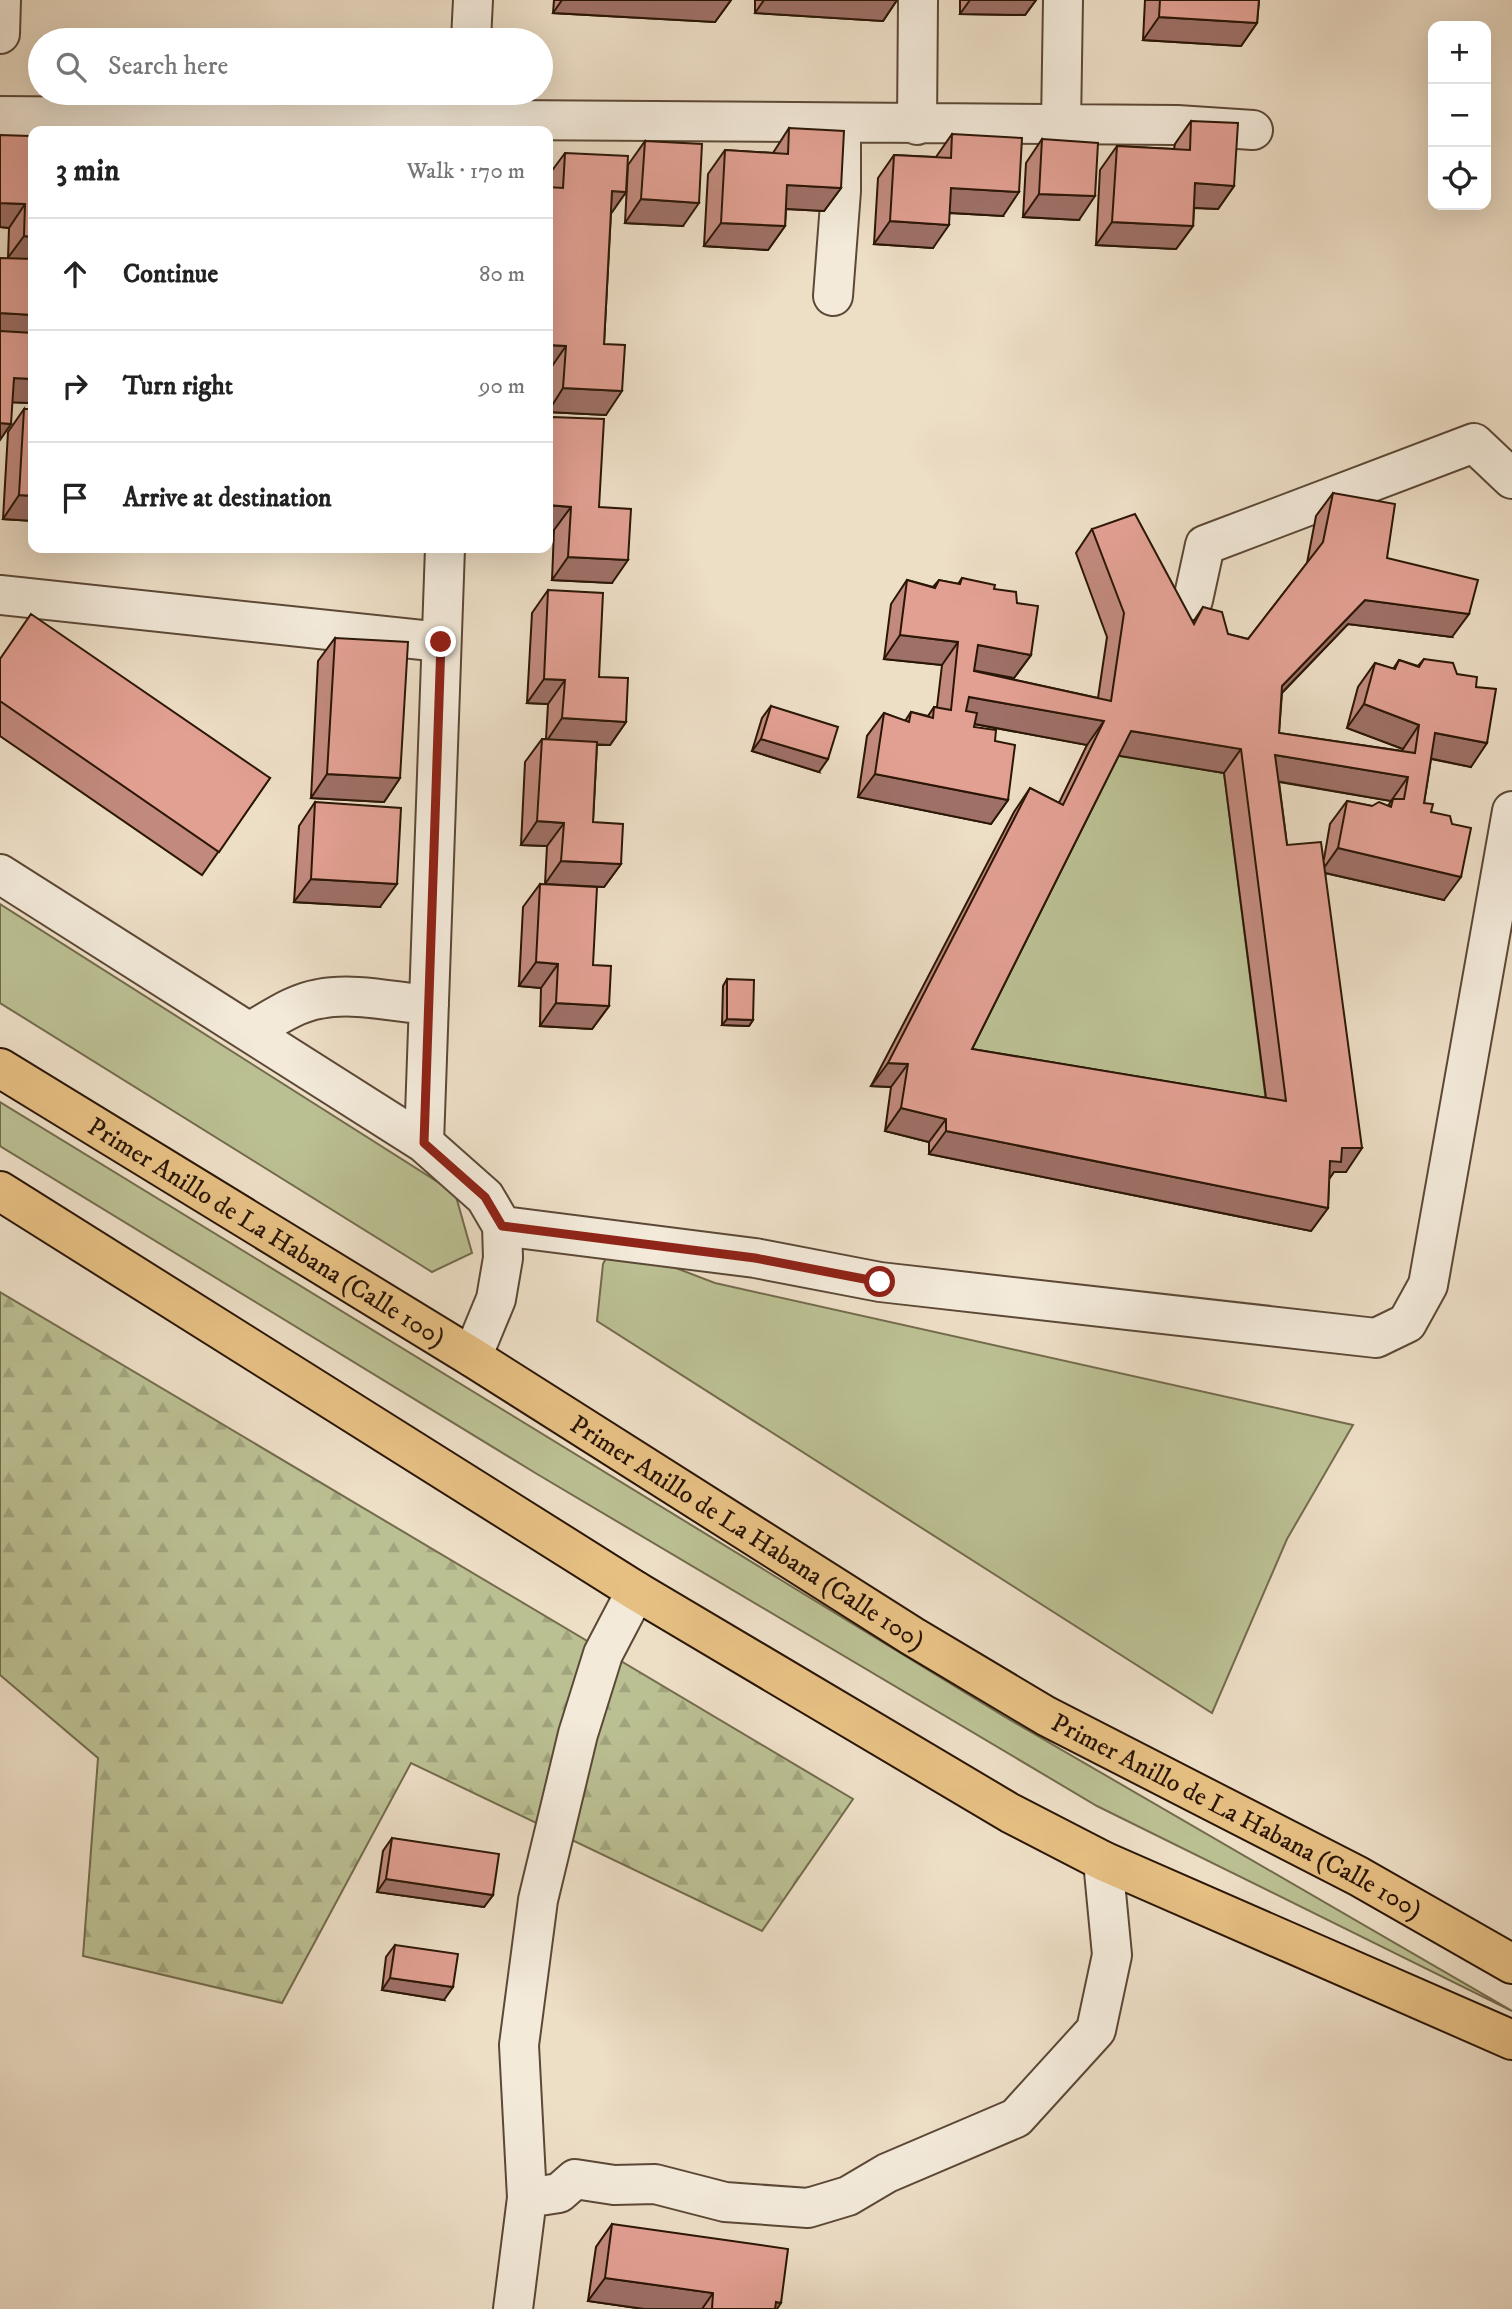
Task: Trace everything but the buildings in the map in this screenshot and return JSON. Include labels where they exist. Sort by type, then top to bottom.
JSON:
[{"type":"highway","name":"Primer Anillo de La Habana (Calle 100)","points":[[0,1068],[472,1357],[912,1636],[1046,1716],[1179,1787],[1358,1876],[1512,1964]]},
{"type":"highway","points":[[0,1191],[636,1591],[1010,1813],[1103,1861],[1512,2040]]},
{"type":"street","points":[[0,34],[1,0]]},
{"type":"street","points":[[471,28],[472,0]]},
{"type":"street","points":[[917,125],[918,0]]},
{"type":"street","points":[[1061,125],[1063,0]]},
{"type":"street","points":[[0,116],[467,114],[917,125],[1177,125],[1253,130]]},
{"type":"street","points":[[833,296],[841,191],[841,122]]},
{"type":"street","points":[[1192,600],[1205,545],[1474,443],[1512,480]]},
{"type":"street","points":[[424,1143],[446,553]]},
{"type":"street","points":[[0,595],[441,642]]},
{"type":"street","points":[[502,1226],[755,1258],[880,1282],[1376,1338],[1407,1323],[1429,1284],[1512,811]]},
{"type":"street","points":[[0,874],[424,1143],[485,1197],[502,1226],[503,1258],[496,1298],[472,1357]]},
{"type":"street","points":[[249,1032],[296,1006],[318,999],[345,998],[429,1005]]},
{"type":"street","points":[[513,2309],[527,2198],[519,2045],[538,1900],[578,1734],[603,1654],[636,1591]]},
{"type":"street","points":[[527,2198],[559,2193],[575,2179],[614,2185],[655,2184],[725,2202],[808,2208],[848,2196],[887,2173],[1016,2118],[1096,2030],[1112,1955],[1103,1861]]},
{"type":"green space","points":[[1114,755],[1224,773],[1269,1125],[956,1073]]},
{"type":"green space","points":[[0,904],[455,1193],[472,1253],[432,1272],[0,1003]]},
{"type":"green space","points":[[0,1102],[1005,1717],[1512,2011],[1097,1806],[537,1474],[0,1146]]},
{"type":"green space","points":[[613,1244],[715,1283],[1353,1425],[1287,1539],[1212,1713],[597,1321],[603,1264]]},
{"type":"green space","points":[[0,1292],[853,1799],[762,1931],[411,1763],[282,2003],[83,1956],[98,1758],[0,1675]]},
{"type":"route","points":[[441,642],[424,1143],[450,1169],[485,1197],[502,1226],[755,1258],[880,1282]]}]
